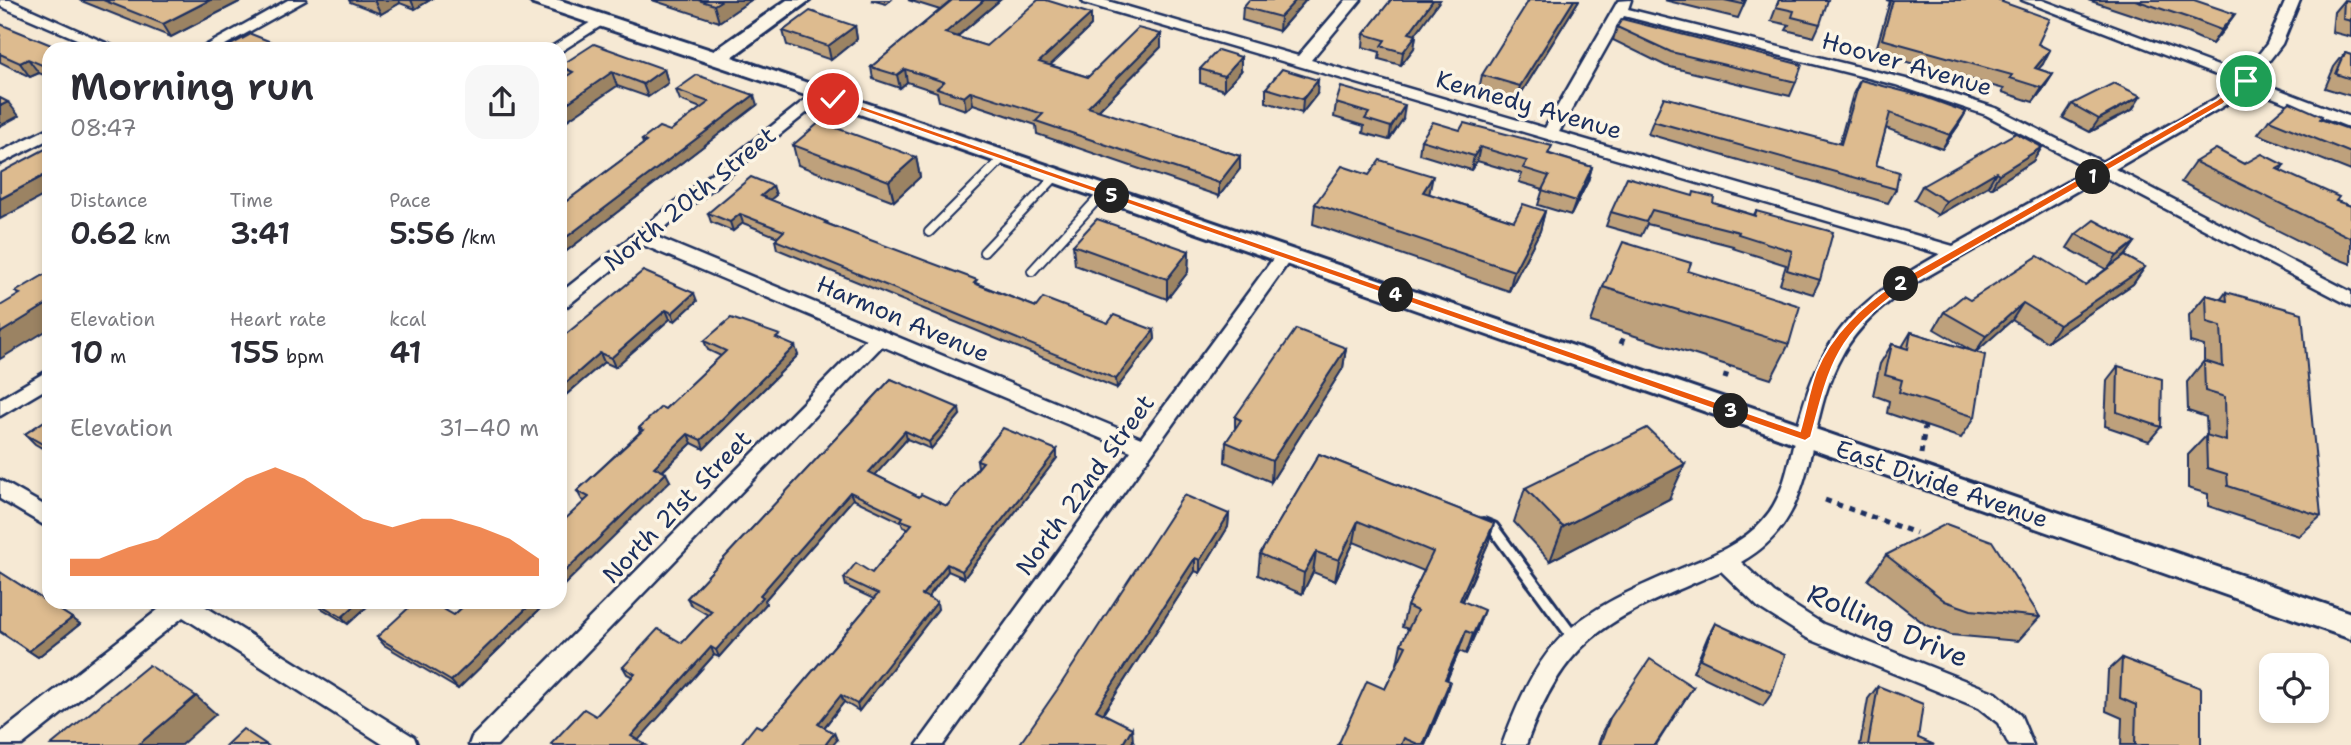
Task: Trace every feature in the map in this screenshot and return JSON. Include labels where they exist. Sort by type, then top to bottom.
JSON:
[{"type":"street","points":[[220,42],[299,0]]},
{"type":"street","name":"East Divide Avenue","points":[[540,0],[821,94],[2351,626]]},
{"type":"street","points":[[715,60],[800,0]]},
{"type":"street","name":"Kennedy Avenue","points":[[1089,0],[1956,253]]},
{"type":"street","points":[[1301,62],[1354,0]]},
{"type":"street","points":[[2029,0],[2113,29],[2351,123]]},
{"type":"street","points":[[1514,745],[1547,670],[1573,637],[1627,603],[1724,560],[1758,539],[1784,508],[1791,492],[1822,372],[1850,326],[1899,285],[2105,170],[2220,102],[2246,81],[2278,40],[2293,0]]},
{"type":"street","points":[[0,1],[95,42]]},
{"type":"street","points":[[1550,134],[1623,5]]},
{"type":"street","name":"Hoover Avenue","points":[[1623,5],[1945,95],[2016,122],[2198,222],[2351,300]]},
{"type":"street","points":[[566,42],[598,21]]},
{"type":"street","name":"North 20th Street","points":[[567,297],[821,94]]},
{"type":"street","points":[[0,159],[42,137]]},
{"type":"street","name":"Harmon Avenue","points":[[642,238],[1144,448]]},
{"type":"street","name":"North 22nd Street","points":[[929,745],[1284,256]]},
{"type":"street","name":"North 21st Street","points":[[481,745],[880,336]]},
{"type":"street","points":[[0,409],[42,382]]},
{"type":"street","points":[[0,488],[42,515]]},
{"type":"street","name":"Rolling Drive","points":[[1724,560],[1766,600],[1797,621],[1997,705],[2011,717],[2019,731],[2021,745]]},
{"type":"street","points":[[3,745],[174,609]]},
{"type":"street","points":[[191,609],[405,745]]},
{"type":"lane","points":[[929,232],[1003,158]]},
{"type":"lane","points":[[984,252],[1056,176]]},
{"type":"lane","points":[[1032,271],[1102,193]]},
{"type":"lane","points":[[1470,518],[1493,528],[1573,637]]},
{"type":"path","points":[[1621,344],[1625,333]]},
{"type":"path","points":[[1725,379],[1730,365]]},
{"type":"path","points":[[1917,476],[1925,426]]},
{"type":"path","points":[[1825,500],[1916,533]]},
{"type":"building","points":[[103,0],[210,0],[163,24]]},
{"type":"building","points":[[698,0],[722,0],[714,5]]},
{"type":"building","points":[[947,0],[984,0],[945,33],[986,46],[1038,0],[1091,14],[1039,62],[1088,77],[1138,28],[1161,34],[1088,107],[1240,156],[1219,183],[1036,121],[1043,114],[971,91],[964,97],[937,88],[944,82],[905,69],[897,75],[871,67],[951,1]]},
{"type":"building","points":[[1249,0],[1296,0],[1280,17],[1243,7]]},
{"type":"building","points":[[1391,0],[1433,0],[1409,33],[1416,35],[1403,52],[1381,46],[1385,40],[1364,34]]},
{"type":"building","points":[[1529,0],[1574,0],[1520,86],[1482,75]]},
{"type":"building","points":[[1724,0],[1745,0],[1743,4]]},
{"type":"building","points":[[1779,0],[1828,0],[1820,24],[1792,17],[1794,11],[1776,7]]},
{"type":"building","points":[[1893,0],[2003,0],[2002,2],[2050,19],[2038,44],[2050,50],[2035,68],[2053,74],[2042,88],[2010,78],[2012,75],[1882,39]]},
{"type":"building","points":[[2135,0],[2194,0],[2235,14],[2221,30]]},
{"type":"building","points":[[2344,0],[2351,1],[2351,21],[2343,19]]},
{"type":"building","points":[[810,11],[855,26],[828,46],[783,31]]},
{"type":"building","points":[[1622,19],[1802,65],[1796,82],[1671,52],[1617,27]]},
{"type":"building","points":[[0,24],[44,42],[42,65],[28,59],[20,63],[0,54]]},
{"type":"building","points":[[251,34],[271,42],[236,42]]},
{"type":"building","points":[[594,44],[664,69],[643,84],[612,72],[567,103],[567,76],[573,72],[567,69],[567,61]]},
{"type":"building","points":[[1218,50],[1241,57],[1224,76],[1200,69]]},
{"type":"building","points":[[2345,53],[2351,55],[2351,79],[2336,74]]},
{"type":"building","points":[[1282,69],[1318,80],[1303,99],[1266,88]]},
{"type":"building","points":[[697,75],[754,95],[567,237],[567,201],[646,142],[642,140],[659,127],[670,131],[709,102],[676,90]]},
{"type":"building","points":[[1860,80],[1922,96],[1966,112],[1950,135],[1890,113],[1876,165],[1899,172],[1896,189],[1653,121],[1664,97],[1841,144]]},
{"type":"building","points":[[2114,83],[2141,96],[2099,119],[2072,104]]},
{"type":"building","points":[[1341,87],[1405,105],[1391,127],[1365,119],[1369,113],[1336,103]]},
{"type":"building","points":[[0,98],[8,102],[0,106]]},
{"type":"building","points":[[2290,102],[2322,116],[2320,119],[2351,130],[2351,153],[2269,120]]},
{"type":"building","points":[[820,122],[916,157],[889,181],[793,145]]},
{"type":"building","points":[[1433,122],[1460,130],[1464,123],[1552,146],[1548,154],[1592,167],[1576,201],[1542,190],[1549,176],[1523,168],[1527,161],[1480,147],[1474,156],[1421,140]]},
{"type":"building","points":[[2016,133],[2042,147],[1999,174],[1996,172],[1946,201],[1922,186]]},
{"type":"building","points":[[2216,149],[2244,164],[2262,154],[2284,165],[2277,169],[2339,197],[2336,201],[2351,206],[2351,238],[2195,162]]},
{"type":"building","points":[[42,151],[42,177],[0,199],[0,173]]},
{"type":"building","points":[[1380,160],[1433,176],[1423,192],[1514,221],[1523,204],[1545,211],[1514,271],[1315,204],[1342,166],[1369,175]]},
{"type":"building","points":[[751,177],[773,186],[761,196],[977,280],[974,283],[1036,307],[1043,298],[1108,323],[1114,315],[1154,330],[1116,379],[775,240],[784,231],[740,214],[730,222],[708,213]]},
{"type":"building","points":[[1627,177],[1693,196],[1694,192],[1714,197],[1713,203],[1755,216],[1756,211],[1833,232],[1820,280],[1787,270],[1792,251],[1738,234],[1739,232],[1652,210],[1646,222],[1611,212]]},
{"type":"building","points":[[1097,219],[1189,251],[1167,279],[1073,245]]},
{"type":"building","points":[[2094,220],[2135,242],[2117,256],[2076,234]]},
{"type":"building","points":[[1623,242],[1691,263],[1688,271],[1800,306],[1789,344],[1603,287]]},
{"type":"building","points":[[2038,256],[2085,285],[2125,256],[2145,267],[2059,325],[2023,303],[1986,336],[1944,312],[1963,296],[1970,300]]},
{"type":"building","points":[[643,271],[694,293],[672,313],[666,310],[611,358],[600,353],[567,382],[567,333]]},
{"type":"building","points":[[42,276],[42,307],[0,333],[0,306],[20,294],[15,292]]},
{"type":"building","points":[[2226,292],[2302,313],[2321,516],[2228,486],[2227,474],[2207,468],[2206,435],[2226,441],[2225,397],[2205,391],[2204,361],[2223,367],[2221,326],[2207,322],[2206,295],[2227,301]]},
{"type":"building","points":[[731,318],[780,335],[776,338],[795,346],[701,440],[688,434],[654,467],[666,473],[567,569],[567,517],[589,497],[577,491],[643,430],[639,428],[661,407],[665,409],[726,351],[704,341]]},
{"type":"building","points":[[1296,329],[1346,348],[1272,461],[1226,442],[1241,420],[1235,417]]},
{"type":"building","points":[[1911,332],[1985,355],[1975,417],[1899,392],[1902,380],[1885,375],[1892,344],[1908,349]]},
{"type":"building","points":[[2118,366],[2162,379],[2161,427],[2117,412]]},
{"type":"building","points":[[891,379],[959,408],[929,442],[905,431],[869,472],[919,497],[921,494],[947,506],[983,462],[977,460],[1003,428],[1057,450],[962,571],[947,564],[922,595],[937,602],[857,704],[841,695],[818,724],[834,733],[825,745],[740,745],[756,725],[762,728],[779,711],[878,594],[844,578],[856,563],[872,573],[912,524],[850,492],[716,650],[711,647],[631,736],[646,745],[551,744],[584,709],[596,716],[635,674],[623,667],[658,629],[682,643],[712,611],[687,598]]},
{"type":"building","points":[[42,423],[42,444],[25,434]]},
{"type":"building","points":[[1647,428],[1685,464],[1563,527],[1525,488]]},
{"type":"building","points":[[1319,454],[1494,523],[1460,600],[1484,610],[1473,634],[1466,631],[1445,679],[1450,681],[1423,745],[1404,738],[1401,745],[1338,745],[1367,681],[1385,689],[1406,646],[1401,644],[1417,611],[1407,606],[1433,552],[1358,521],[1339,560],[1316,552],[1304,573],[1260,554]]},
{"type":"building","points":[[1184,495],[1229,514],[1200,560],[1195,558],[1096,710],[1132,728],[1122,745],[1019,745],[1057,690]]},
{"type":"building","points":[[1946,524],[1992,541],[2040,617],[1971,610],[1945,601],[1886,555]]},
{"type":"building","points":[[0,572],[42,599],[42,609],[58,609],[72,618],[29,651],[0,631]]},
{"type":"building","points":[[328,609],[351,609],[342,617]]},
{"type":"building","points":[[407,609],[443,609],[454,615],[460,609],[526,609],[451,681],[377,637]]},
{"type":"building","points":[[1715,623],[1785,655],[1772,693],[1700,659]]},
{"type":"building","points":[[2122,658],[2201,688],[2201,745],[2135,745],[2136,705],[2120,698]]},
{"type":"building","points":[[1650,659],[1693,687],[1655,745],[1600,745],[1610,718]]},
{"type":"building","points":[[149,665],[196,696],[138,745],[51,745]]},
{"type":"building","points":[[1878,686],[1923,704],[1918,738],[1934,745],[1868,745]]},
{"type":"building","points":[[243,729],[267,745],[226,745]]},
{"type":"route","points":[[833,99],[1805,437],[1822,372],[1830,355],[1850,326],[1876,302],[1899,285],[2105,170],[2220,102],[2246,81]]}]
